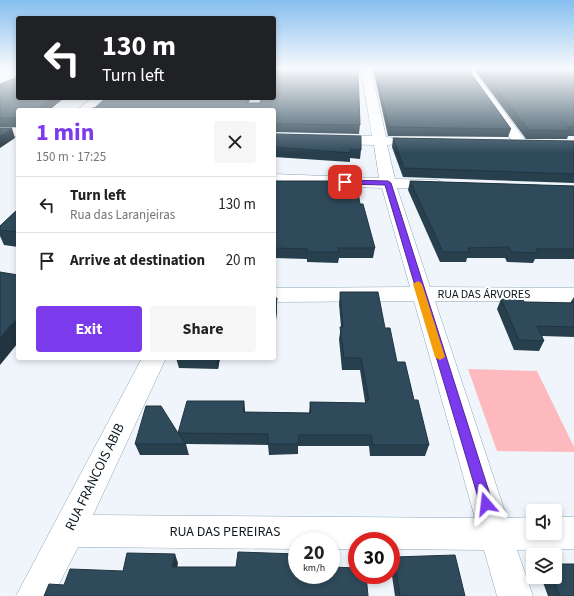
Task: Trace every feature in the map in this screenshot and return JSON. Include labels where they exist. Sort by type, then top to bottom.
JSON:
[{"type":"street","points":[[376,97],[392,141],[388,183],[420,294],[515,596]]},
{"type":"street","points":[[488,97],[521,144]]},
{"type":"street","points":[[78,108],[95,100]]},
{"type":"street","points":[[0,132],[16,132]]},
{"type":"street","points":[[276,138],[392,141]]},
{"type":"street","points":[[505,143],[536,144]]},
{"type":"street","points":[[276,179],[450,185]]},
{"type":"street","name":"RUA DAS ÁRVORES","points":[[276,296],[420,294],[574,295]]},
{"type":"street","name":"RUA FRANCOIS ABIB","points":[[34,596],[69,531],[153,360]]},
{"type":"street","name":"RUA DAS PEREIRAS","points":[[69,531],[496,534],[574,533]]},
{"type":"shaded area","points":[[468,369],[537,371],[574,447],[574,452],[497,451]]},
{"type":"building","points":[[0,97],[16,97],[16,100],[48,100],[38,108],[16,108],[16,125],[15,118],[0,118]]},
{"type":"building","points":[[276,97],[359,97],[360,125],[276,124],[276,108],[95,108],[104,100],[246,100],[245,103],[260,103],[261,100],[276,100]]},
{"type":"building","points":[[382,97],[488,97],[511,129],[389,127]]},
{"type":"building","points":[[503,97],[574,97],[574,127],[567,127],[570,131],[529,130]]},
{"type":"building","points":[[0,128],[12,128],[0,136]]},
{"type":"building","points":[[276,134],[361,136],[361,150],[350,149],[351,153],[276,147]]},
{"type":"building","points":[[393,138],[574,141],[574,174],[404,168]]},
{"type":"building","points":[[276,181],[356,181],[360,204],[363,204],[375,248],[338,248],[339,252],[307,252],[307,249],[276,248]]},
{"type":"building","points":[[410,181],[574,186],[574,249],[536,249],[538,253],[511,252],[509,247],[468,248],[469,252],[443,252]]},
{"type":"building","points":[[16,211],[16,232],[0,230],[0,226]]},
{"type":"building","points":[[0,272],[16,275],[16,319],[0,337]]},
{"type":"building","points":[[340,292],[378,292],[385,328],[390,328],[397,362],[405,362],[414,400],[418,400],[429,445],[373,445],[371,435],[299,435],[298,444],[268,444],[268,434],[178,433],[187,401],[244,401],[243,412],[311,413],[310,402],[366,403],[366,400],[369,400],[361,358],[344,358],[340,327],[343,327]]},
{"type":"building","points":[[501,299],[523,299],[524,302],[574,303],[574,327],[537,326],[544,341],[519,340]]},
{"type":"building","points":[[146,406],[161,406],[186,444],[135,444]]},
{"type":"building","points":[[238,552],[288,554],[288,584],[340,584],[340,567],[348,568],[348,584],[367,584],[368,596],[44,596],[49,584],[64,585],[70,569],[123,571],[127,553],[175,554],[172,567],[236,567]]},
{"type":"building","points":[[455,555],[465,596],[400,596],[398,584],[400,584],[400,557]]},
{"type":"building","points":[[562,564],[574,564],[574,596],[560,596],[555,584],[562,584]]},
{"type":"slow traffic","points":[[418,284],[440,357]]},
{"type":"route","points":[[345,182],[388,183],[420,294],[486,504]]}]
